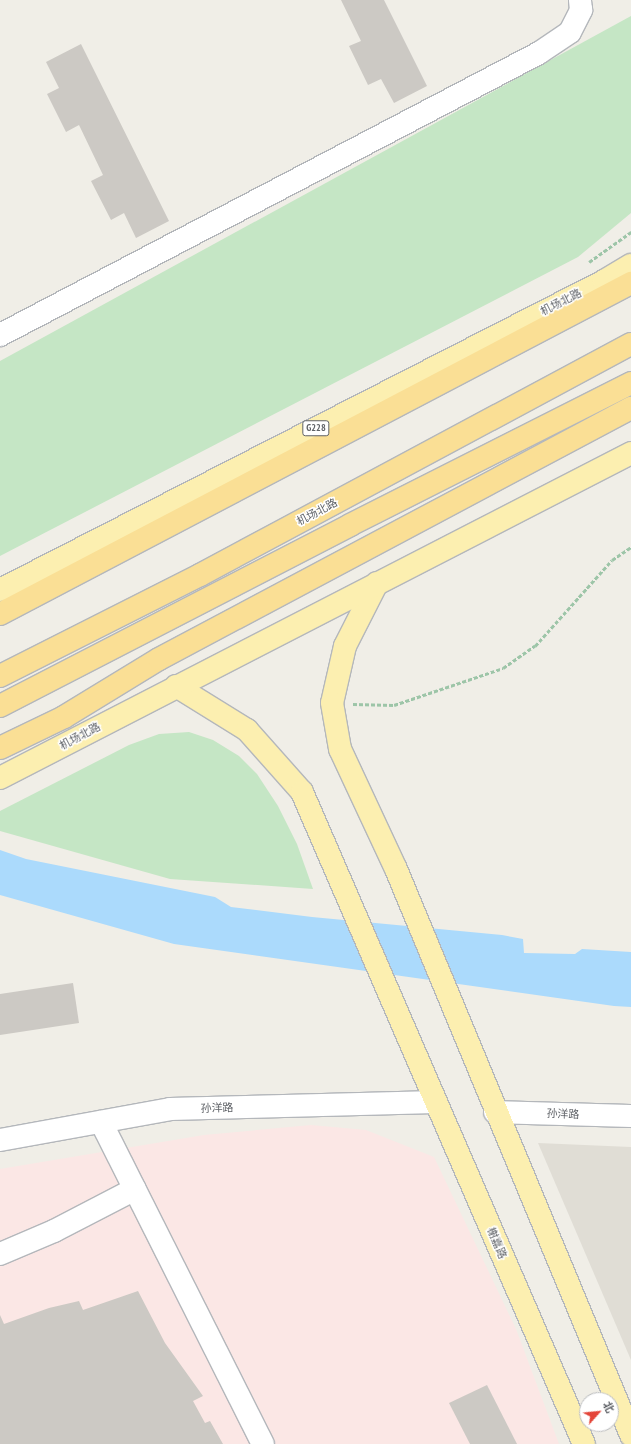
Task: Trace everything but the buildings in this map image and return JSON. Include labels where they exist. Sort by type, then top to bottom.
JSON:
[{"type":"highway","points":[[0,614],[631,283]]},
{"type":"highway","name":"机场北路","points":[[0,676],[200,575],[631,344]]},
{"type":"highway","points":[[0,706],[357,522],[631,384]]},
{"type":"highway","points":[[0,748],[64,717],[159,659],[631,408]]},
{"type":"main road","name":"机场北路","points":[[0,590],[604,281],[631,265]]},
{"type":"main road","name":"机场北路","points":[[0,778],[176,686],[631,453]]},
{"type":"main road","points":[[377,583],[345,646],[332,703],[340,749],[396,869],[495,1112],[631,1435]]},
{"type":"main road","name":"榭嘉路","points":[[176,686],[247,730],[302,792],[342,880],[584,1444]]},
{"type":"street","points":[[0,335],[540,53],[570,32],[581,10],[580,0]]},
{"type":"street","name":"孙洋路","points":[[0,1140],[170,1109],[436,1102]]},
{"type":"street","name":"孙洋路","points":[[495,1112],[631,1116]]},
{"type":"street","points":[[101,1122],[263,1444]]},
{"type":"street","points":[[0,1254],[54,1231],[135,1188]]},
{"type":"path","points":[[332,703],[394,705],[503,668],[535,646],[612,560],[631,547]]},
{"type":"shaded area","points":[[311,1125],[366,1130],[434,1157],[516,1329],[559,1444],[0,1444],[0,1169],[204,1135]]},
{"type":"shaded area","points":[[538,1143],[631,1147],[631,1360]]},
{"type":"green space","points":[[631,16],[631,213],[578,257],[0,556],[0,361]]},
{"type":"green space","points":[[189,732],[213,740],[239,756],[257,774],[278,806],[297,844],[313,889],[170,879],[0,831],[0,811],[129,745],[159,734]]},
{"type":"water","points":[[0,850],[26,859],[215,897],[231,907],[312,917],[502,935],[523,939],[524,953],[575,954],[582,949],[631,952],[631,1007],[614,1006],[174,944],[0,895]]}]
